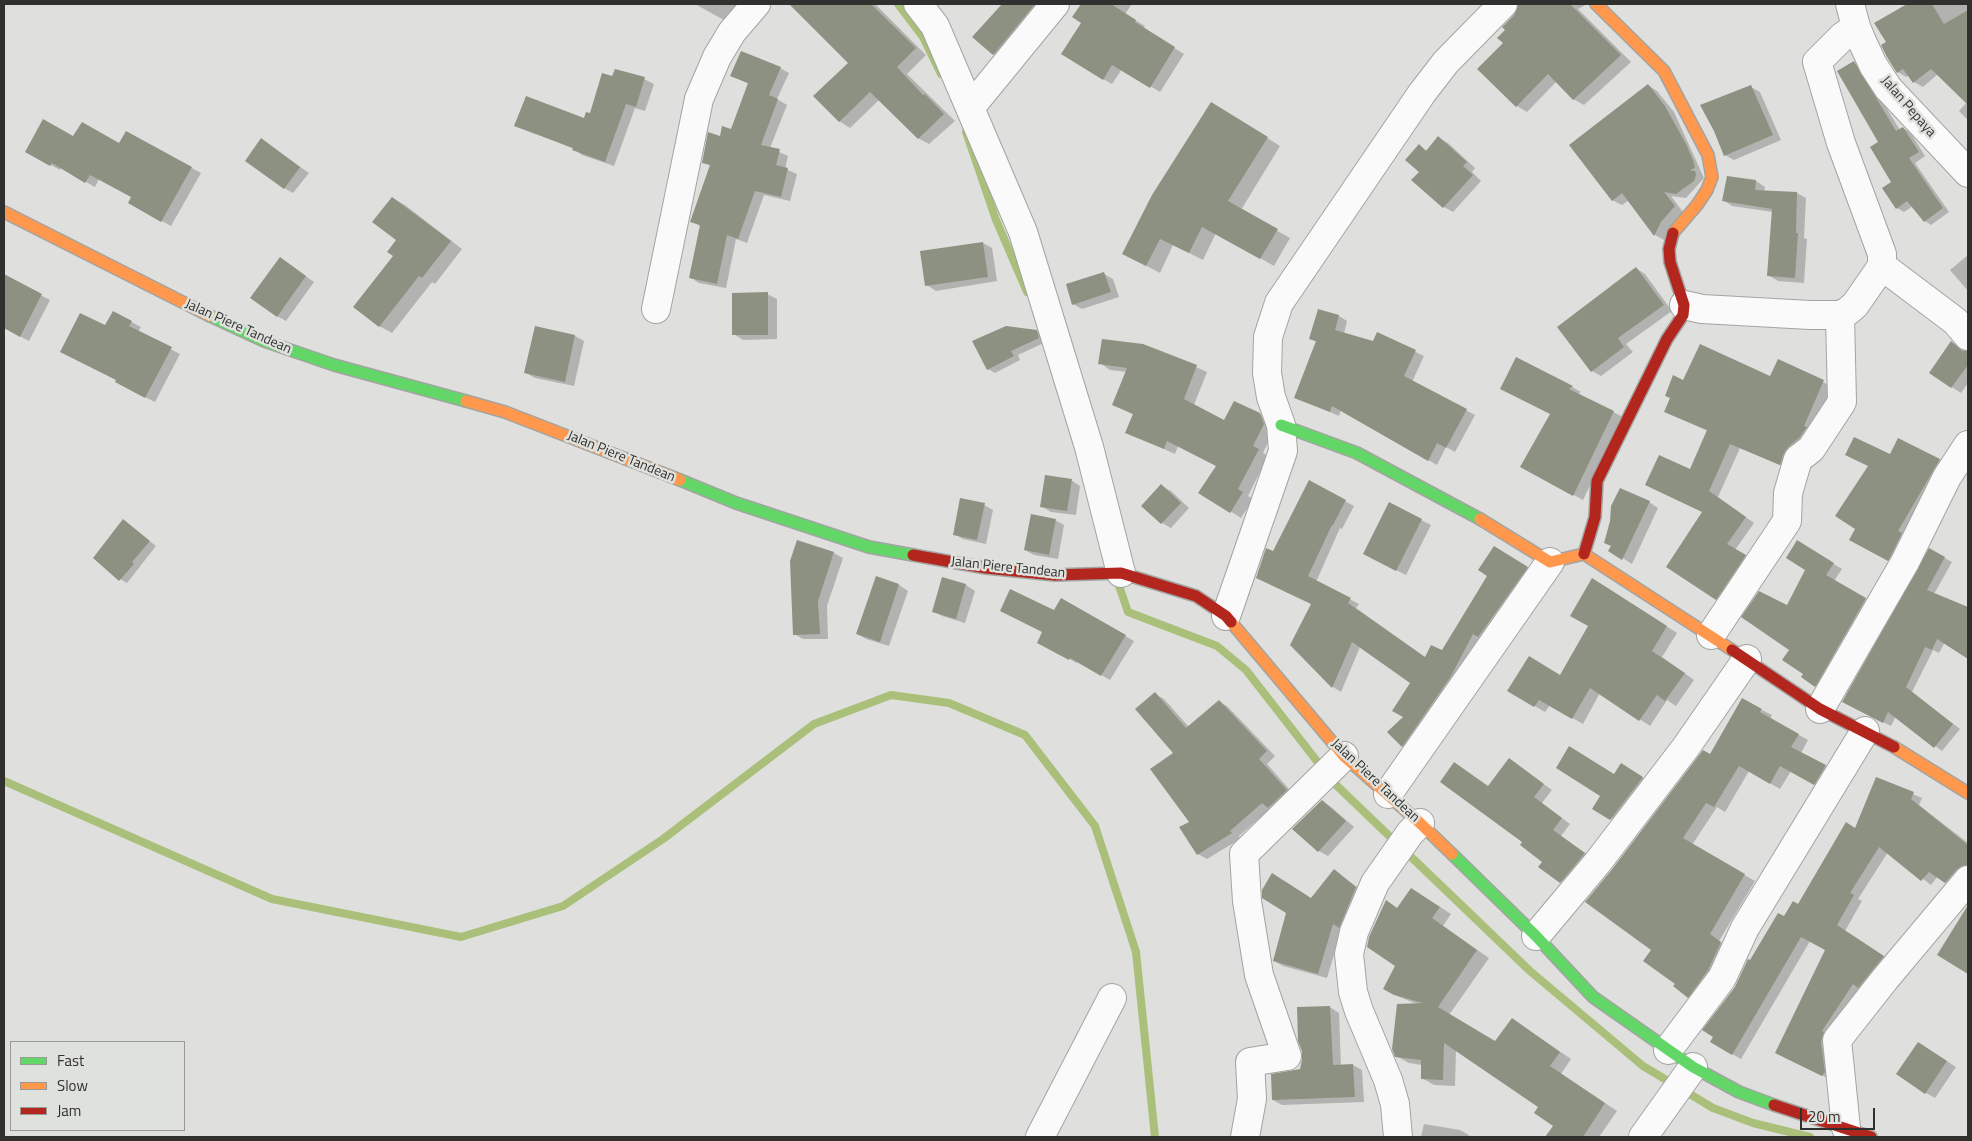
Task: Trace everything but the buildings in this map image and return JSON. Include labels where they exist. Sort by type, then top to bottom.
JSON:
[{"type":"street","points":[[656,309],[699,98],[732,32],[756,4]]},
{"type":"street","points":[[918,4],[935,26],[1022,232],[1089,447],[1120,573]]},
{"type":"street","points":[[970,108],[1055,4]]},
{"type":"street","points":[[1226,616],[1283,451],[1281,425],[1271,397],[1267,373],[1268,337],[1279,303],[1422,93],[1446,62],[1503,4]]},
{"type":"street","points":[[1584,554],[1594,517],[1597,481],[1667,339],[1682,314],[1684,304],[1674,276],[1669,250],[1673,232],[1698,205],[1707,190],[1712,176],[1708,155],[1700,137],[1664,72],[1596,4]]},
{"type":"street","points":[[1684,304],[1702,309],[1810,315],[1840,314],[1848,311],[1855,304],[1882,266],[1882,254],[1841,143],[1817,62],[1843,36],[1853,15]]},
{"type":"street","name":"Jalan Pepaya","points":[[1853,15],[1873,65],[1888,88],[1968,173]]},
{"type":"street","name":"Jalan Piere Tandean","points":[[4,212],[102,260],[176,300],[264,341],[334,365],[504,412],[754,508],[869,547],[986,568],[1055,575],[1120,573],[1196,596],[1226,616],[1344,756],[1388,794],[1415,828],[1536,936],[1593,997],[1668,1050],[1691,1072],[1776,1106],[1871,1137]]},
{"type":"street","points":[[1882,266],[1955,321],[1968,336]]},
{"type":"street","points":[[1711,635],[1787,521],[1788,493],[1798,459],[1811,449],[1842,402],[1840,314]]},
{"type":"street","points":[[1281,425],[1357,453],[1484,522],[1550,562]]},
{"type":"street","points":[[1820,709],[1905,562],[1947,477],[1968,445]]},
{"type":"street","points":[[1388,794],[1550,562],[1584,554],[1711,635],[1820,709],[1865,732],[1968,792]]},
{"type":"street","points":[[1536,936],[1598,862],[1686,747],[1747,659]]},
{"type":"street","points":[[1668,1050],[1722,978],[1745,928],[1865,732]]},
{"type":"street","points":[[1245,1137],[1252,1099],[1250,1062],[1287,1056],[1259,975],[1247,901],[1244,854],[1344,756]]},
{"type":"street","points":[[1398,1137],[1395,1104],[1388,1080],[1359,1011],[1350,970],[1349,954],[1354,932],[1374,883],[1415,828]]},
{"type":"street","points":[[1846,1128],[1837,1040],[1885,979],[1968,880]]},
{"type":"street","points":[[1040,1137],[1112,998]]},
{"type":"street","points":[[1643,1137],[1691,1072]]},
{"type":"waterway","points":[[898,4],[923,37],[941,74]]},
{"type":"waterway","points":[[966,132],[996,220],[1027,292]]},
{"type":"waterway","points":[[1116,577],[1128,612],[1217,646],[1246,670],[1334,783],[1530,971],[1643,1066],[1713,1108],[1753,1123],[1810,1137]]},
{"type":"waterway","points":[[4,781],[272,899],[461,937],[563,906],[663,839],[814,724],[891,695],[949,703],[1025,735],[1095,826],[1136,952],[1155,1137]]},
{"type":"traffic: fast","points":[[210,316],[264,341],[334,365],[466,401]]},
{"type":"traffic: fast","points":[[1281,425],[1357,453],[1480,519]]},
{"type":"traffic: fast","points":[[680,480],[736,503],[869,547],[913,555]]},
{"type":"traffic: fast","points":[[1452,854],[1536,936],[1593,997],[1693,1067],[1739,1092],[1774,1105]]},
{"type":"traffic: slow","points":[[1596,4],[1664,71],[1708,155],[1712,177],[1707,190],[1673,233]]},
{"type":"traffic: slow","points":[[4,212],[210,316]]},
{"type":"traffic: slow","points":[[466,401],[505,412],[680,480]]},
{"type":"traffic: slow","points":[[1480,519],[1550,562],[1584,554],[1732,650]]},
{"type":"traffic: slow","points":[[1231,622],[1344,756],[1452,854]]},
{"type":"traffic: slow","points":[[1894,747],[1968,793]]},
{"type":"traffic: jam","points":[[1584,554],[1595,517],[1597,481],[1667,339],[1683,315],[1684,305],[1670,262],[1669,249],[1673,233]]},
{"type":"traffic: jam","points":[[913,555],[986,568],[1055,575],[1121,573],[1196,596],[1226,616],[1231,622]]},
{"type":"traffic: jam","points":[[1732,650],[1820,709],[1894,747]]},
{"type":"traffic: jam","points":[[1774,1105],[1871,1137]]}]
